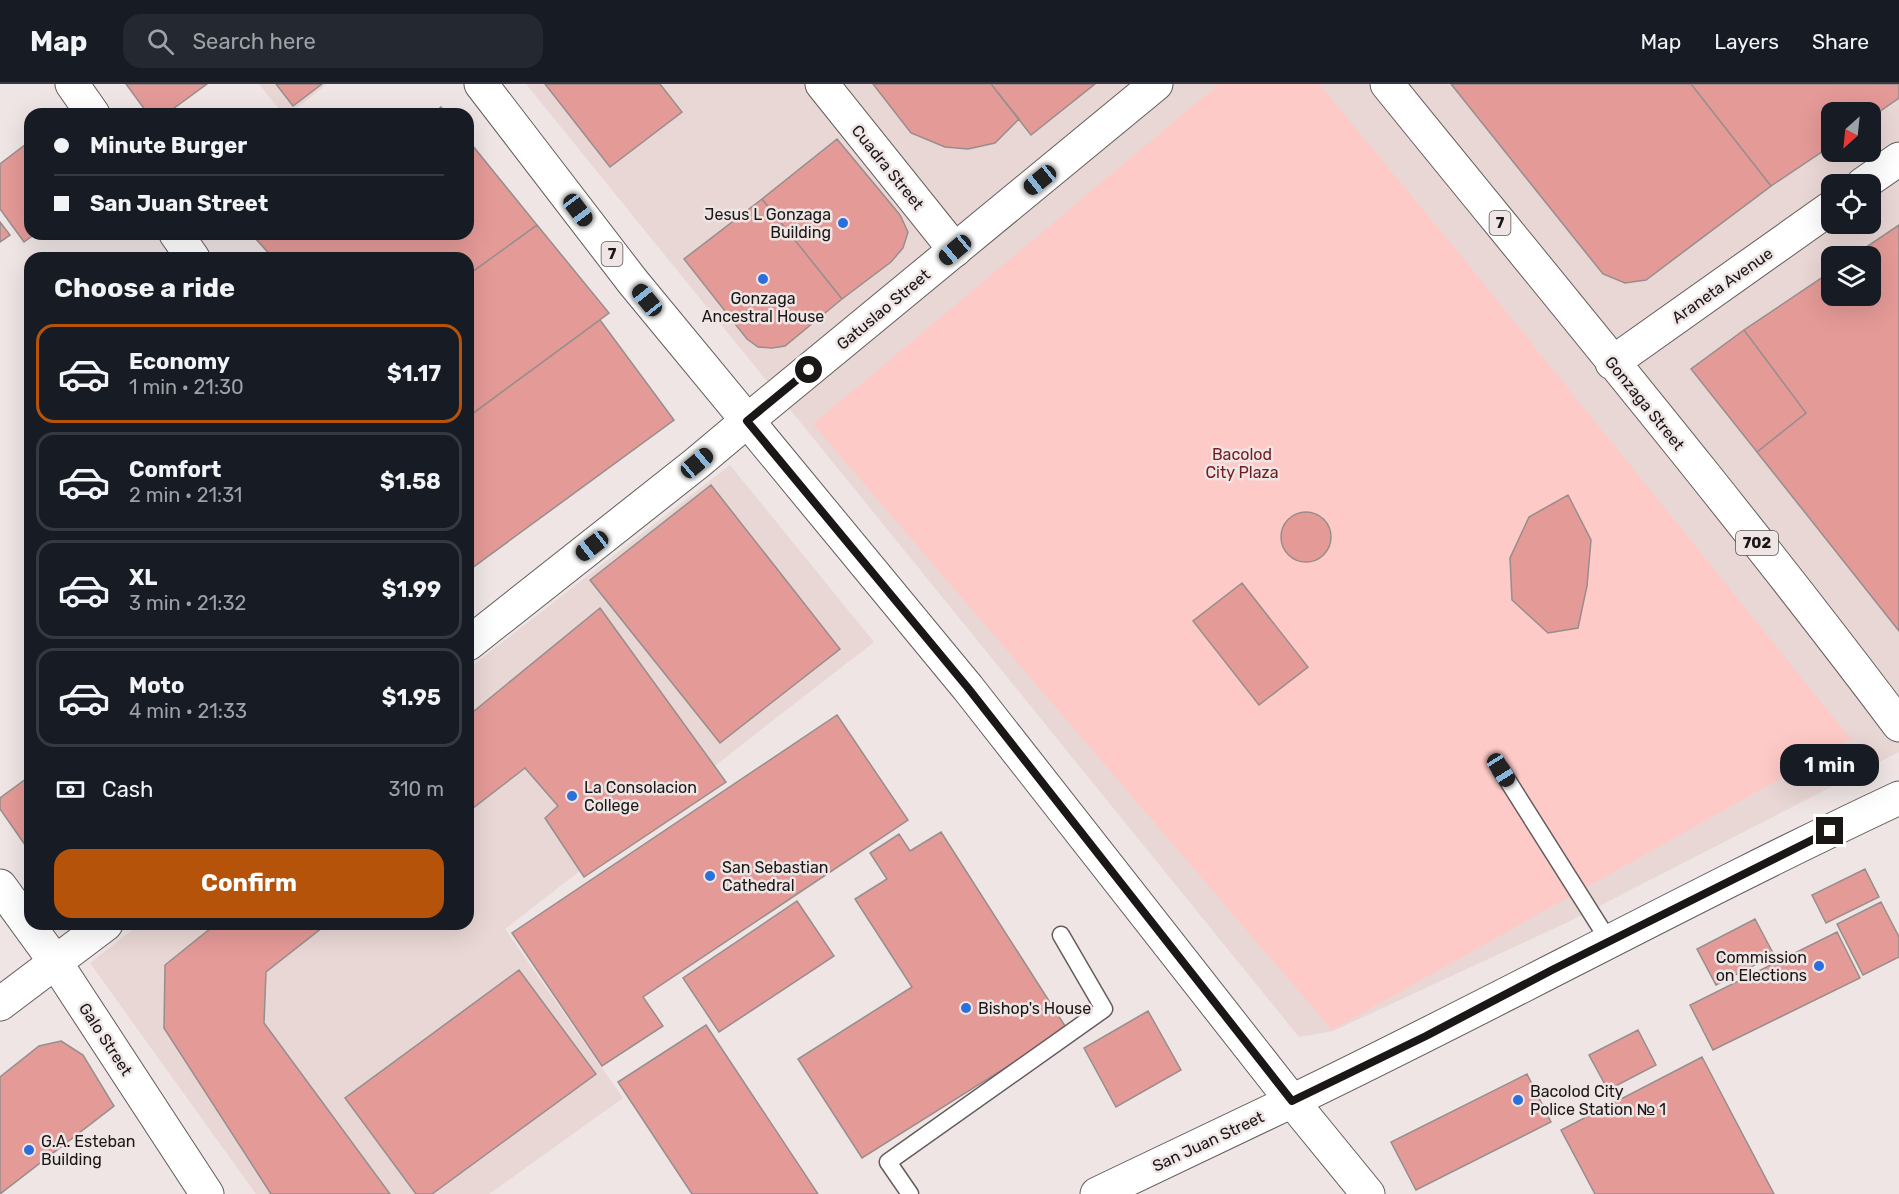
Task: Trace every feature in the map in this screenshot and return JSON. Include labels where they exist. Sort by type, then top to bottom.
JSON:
[{"type":"main road","points":[[72,84],[89,108]]},
{"type":"main road","name":"7","points":[[481,84],[633,282],[747,421]]},
{"type":"main road","name":"Cuadra Street","points":[[822,84],[955,250]]},
{"type":"main road","name":"Gatuslao Street","points":[[474,639],[697,463],[1156,84]]},
{"type":"main road","name":"Gonzaga Street","points":[[1387,84],[1849,658],[1899,725]]},
{"type":"main road","points":[[1877,174],[1899,159]]},
{"type":"main road","name":"Araneta Avenue","points":[[1612,363],[1821,215]]},
{"type":"main road","points":[[747,421],[968,688],[1292,1101],[1368,1194]]},
{"type":"main road","name":"San Juan Street","points":[[1097,1194],[1426,1036],[1609,941],[1899,798]]},
{"type":"main road","name":"Galo Street","points":[[0,886],[24,919]]},
{"type":"main road","name":"Galo Street","points":[[32,930],[207,1194]]},
{"type":"main road","points":[[0,1004],[98,930]]},
{"type":"lane","points":[[1501,770],[1609,941]]},
{"type":"lane","points":[[910,1194],[888,1162],[1104,1009],[1061,935]]},
{"type":"shaded area","points":[[259,84],[327,84],[297,108],[278,108]]},
{"type":"shaded area","points":[[526,84],[1899,84],[1899,752],[1570,921],[1333,1031],[1299,1037]]},
{"type":"shaded area","name":"La Consolacion College","points":[[730,465],[874,642],[505,929],[623,1098],[489,1194],[256,1194],[90,963],[132,930],[474,930],[474,664]]},
{"type":"green space","name":"Bacolod City Plaza","points":[[1219,84],[1319,84],[1468,264],[1851,739],[1332,1030],[813,424]]},
{"type":"building","points":[[126,84],[207,84],[174,108],[144,108]]},
{"type":"building","points":[[276,84],[322,84],[293,106]]},
{"type":"building","points":[[545,84],[660,84],[682,112],[610,167]]},
{"type":"building","points":[[873,84],[991,84],[1019,119],[995,143],[968,149],[945,147],[911,133]]},
{"type":"building","points":[[991,84],[1095,84],[1031,135]]},
{"type":"building","points":[[1451,84],[1691,84],[1771,186],[1646,280],[1625,283],[1603,274]]},
{"type":"building","points":[[1691,84],[1899,84],[1899,98],[1881,110],[1881,102],[1821,102],[1821,152],[1771,186]]},
{"type":"building","name":"Jesus L Gonzaga Building","points":[[837,139],[900,215],[908,232],[903,248],[891,262],[842,299],[762,199]]},
{"type":"building","points":[[24,146],[24,240],[27,240],[24,242],[0,209],[0,164]]},
{"type":"building","points":[[474,147],[537,225],[474,271],[474,252],[268,252],[257,240],[474,240]]},
{"type":"building","name":"Gonzaga Ancestral House","points":[[762,199],[842,299],[785,346],[772,348],[758,347],[747,339],[684,259]]},
{"type":"building","points":[[0,222],[10,235],[0,242]]},
{"type":"building","points":[[537,225],[609,313],[474,413],[474,271]]},
{"type":"building","points":[[1899,225],[1899,631],[1757,452],[1806,413],[1744,330],[1821,278],[1821,306],[1881,306],[1881,246],[1868,246]]},
{"type":"building","points":[[600,320],[674,420],[474,567],[474,413]]},
{"type":"building","points":[[1744,330],[1806,413],[1757,452],[1691,369]]},
{"type":"building","points":[[711,485],[840,649],[720,743],[590,580]]},
{"type":"building","points":[[1568,495],[1591,540],[1587,586],[1578,628],[1548,633],[1512,600],[1510,558],[1529,517]]},
{"type":"building","points":[[1306,512],[1324,519],[1331,537],[1324,555],[1306,562],[1288,555],[1281,537],[1288,519]]},
{"type":"building","points":[[1242,583],[1308,667],[1259,705],[1193,621]]},
{"type":"building","points":[[600,608],[726,782],[584,877],[545,818],[558,806],[525,768],[474,807],[474,711]]},
{"type":"building","name":"San Sebastian Cathedral","points":[[837,715],[908,820],[643,997],[663,1026],[602,1066],[512,933]]},
{"type":"building","points":[[24,780],[24,843],[0,809],[0,798]]},
{"type":"building","name":"Bishop's House","points":[[941,832],[1067,1029],[862,1158],[798,1059],[912,987],[855,899],[887,879],[870,853],[899,834],[910,851]]},
{"type":"building","points":[[1865,869],[1879,897],[1826,923],[1812,895]]},
{"type":"building","points":[[797,901],[834,956],[719,1032],[683,978]]},
{"type":"building","points":[[1881,902],[1899,937],[1899,957],[1863,975],[1837,924]]},
{"type":"building","points":[[1755,919],[1774,955],[1716,985],[1697,949]]},
{"type":"building","points":[[209,930],[319,930],[266,972],[264,1023],[390,1194],[271,1194],[164,1028],[165,965]]},
{"type":"building","points":[[1837,932],[1860,978],[1713,1050],[1690,1005]]},
{"type":"building","points":[[519,970],[596,1074],[432,1194],[416,1194],[345,1098]]},
{"type":"building","points":[[1148,1011],[1181,1070],[1116,1107],[1084,1048]]},
{"type":"building","points":[[706,1025],[818,1194],[692,1194],[618,1082]]},
{"type":"building","points":[[1638,1030],[1656,1065],[1608,1090],[1589,1055]]},
{"type":"building","name":"G.A. Esteban Building","points":[[61,1041],[83,1055],[114,1106],[0,1194],[0,1077],[39,1046]]},
{"type":"building","points":[[1702,1057],[1774,1194],[1595,1194],[1561,1130]]},
{"type":"building","points":[[1527,1074],[1551,1122],[1416,1190],[1391,1142]]},
{"type":"place","name":"Jesus L Gonzaga Building","points":[[843,223]]},
{"type":"place","name":"Gonzaga Ancestral House","points":[[763,279]]},
{"type":"place","name":"La Consolacion College","points":[[572,796]]},
{"type":"place","name":"San Sebastian Cathedral","points":[[710,876]]},
{"type":"place","name":"Commission on Elections","points":[[1819,966]]},
{"type":"place","name":"Bishop's House","points":[[966,1008]]},
{"type":"place","name":"Bacolod City Police Station № 1","points":[[1518,1100]]},
{"type":"place","name":"G.A. Esteban Building","points":[[29,1150]]},
{"type":"route","points":[[809,370],[747,421],[968,688],[1292,1101],[1426,1036],[1552,970],[1830,831]]}]
